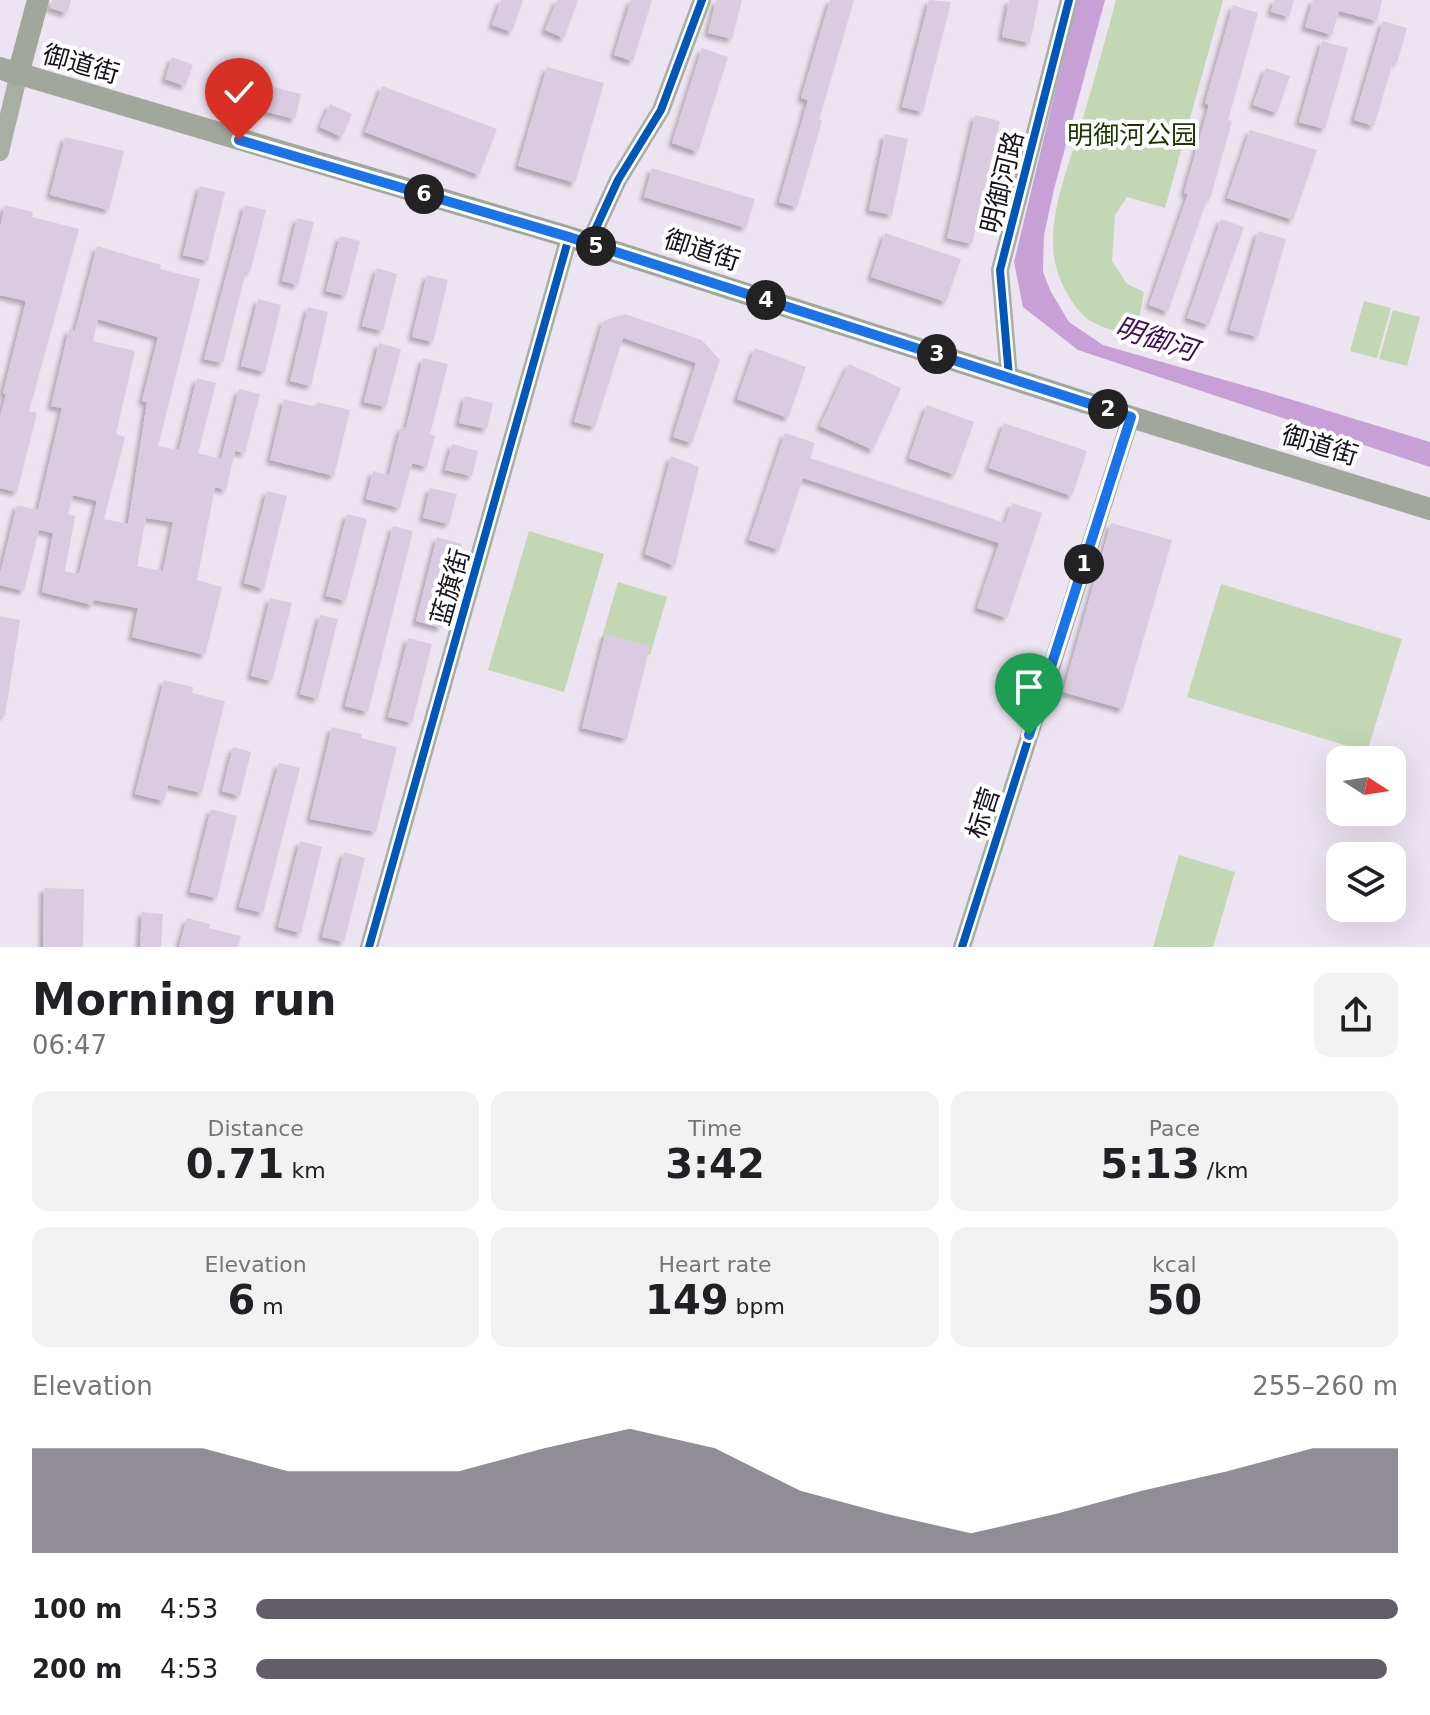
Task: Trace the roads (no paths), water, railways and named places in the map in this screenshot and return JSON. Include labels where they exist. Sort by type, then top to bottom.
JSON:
[{"type":"main road","points":[[9,72],[38,0]]},
{"type":"main road","name":"御道街","points":[[9,72],[579,240],[1430,509]]},
{"type":"street","name":"蓝旗街","points":[[369,947],[579,240],[661,110],[702,0]]},
{"type":"street","name":"明御河路","points":[[1009,377],[1000,270],[1069,0]]},
{"type":"street","points":[[0,152],[9,72]]},
{"type":"street","name":"标营","points":[[962,947],[1131,417]]},
{"type":"park label","name":"明御河公园","points":[[1132,135]]},
{"type":"water label","name":"明御河","points":[[1156,339]]}]
